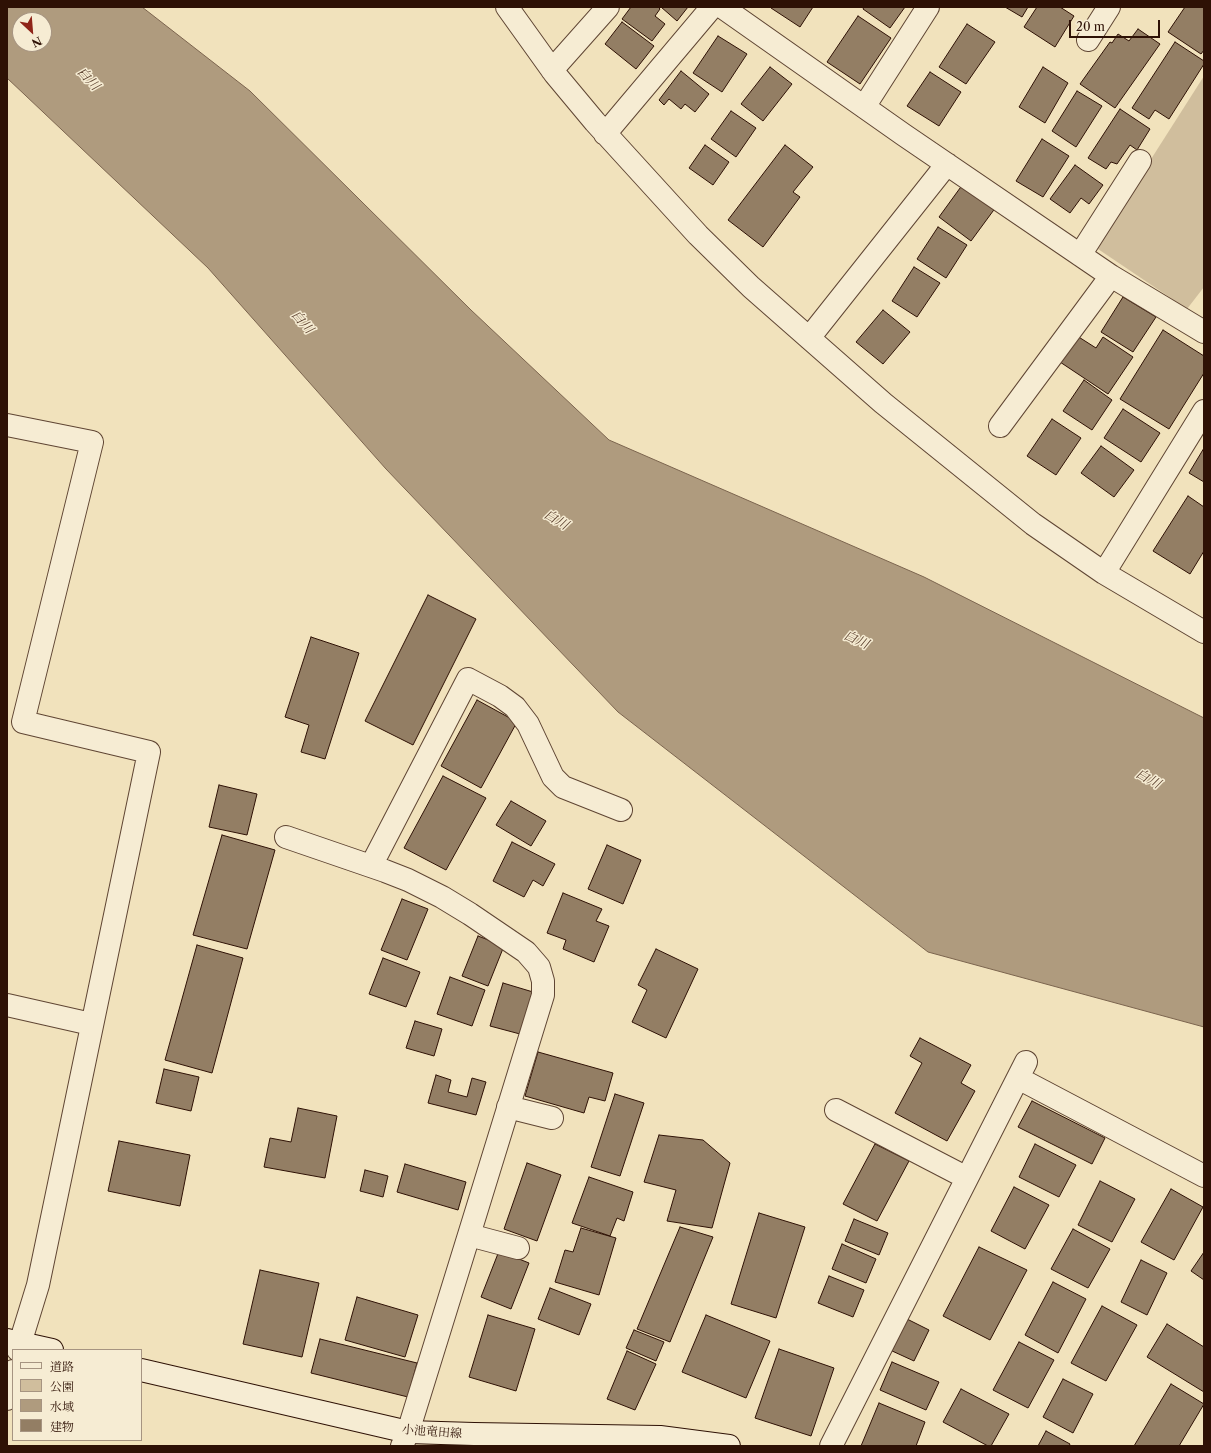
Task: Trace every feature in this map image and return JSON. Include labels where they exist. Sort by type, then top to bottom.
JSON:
[{"type":"street","points":[[507,7],[552,70],[605,134],[698,235],[752,287],[883,403],[1033,524],[1104,573],[1204,632]]},
{"type":"street","points":[[552,70],[608,7]]},
{"type":"street","points":[[605,134],[712,7]]},
{"type":"street","points":[[722,7],[864,107],[1111,276],[1204,332]]},
{"type":"street","points":[[864,107],[928,7]]},
{"type":"street","points":[[1088,40],[1109,7]]},
{"type":"street","points":[[1080,255],[1140,161]]},
{"type":"street","points":[[809,338],[947,164]]},
{"type":"street","points":[[1000,426],[1111,276]]},
{"type":"street","points":[[1104,573],[1204,411]]},
{"type":"street","points":[[7,425],[92,442],[23,722],[149,752],[91,1024],[38,1285],[15,1344],[46,1349]]},
{"type":"street","points":[[371,866],[468,679],[500,696],[515,708],[528,724],[553,777],[563,787],[622,810]]},
{"type":"street","points":[[286,837],[408,880],[447,900],[526,952],[539,967],[543,981],[543,995],[405,1439]]},
{"type":"street","points":[[7,1005],[91,1024]]},
{"type":"street","points":[[831,1446],[1022,1070],[1204,1176]]},
{"type":"street","points":[[508,1107],[552,1118]]},
{"type":"street","points":[[836,1110],[967,1178]]},
{"type":"street","points":[[469,1236],[518,1248]]},
{"type":"street","name":"小池竜田線","points":[[142,1370],[405,1439],[474,1434],[660,1437],[729,1446]]},
{"type":"street","points":[[7,1399],[12,1376]]},
{"type":"green space","points":[[1204,76],[1204,287],[1187,309],[1095,247]]},
{"type":"water","name":"白川","points":[[7,7],[142,7],[250,91],[471,310],[609,440],[924,577],[1204,718],[1204,1027],[928,952],[618,712],[386,469],[208,268],[7,78]]},
{"type":"building","points":[[631,7],[658,7],[660,9],[655,16],[665,24],[652,41],[622,19]]},
{"type":"building","points":[[661,7],[688,7],[677,21]]},
{"type":"building","points":[[813,7],[800,27],[771,8]]},
{"type":"building","points":[[864,7],[905,7],[890,28],[863,9]]},
{"type":"building","points":[[1005,7],[1028,7],[1022,17]]},
{"type":"building","points":[[1037,7],[1060,7],[1074,16],[1055,47],[1024,27]]},
{"type":"building","points":[[1185,7],[1204,7],[1204,50],[1201,54],[1168,32]]},
{"type":"building","points":[[858,16],[891,38],[860,84],[827,62]]},
{"type":"building","points":[[622,22],[654,46],[636,69],[605,44]]},
{"type":"building","points":[[967,24],[995,42],[966,84],[939,67]]},
{"type":"building","points":[[1138,29],[1160,44],[1115,108],[1080,84],[1110,42],[1112,43],[1118,34],[1129,41]]},
{"type":"building","points":[[718,36],[747,54],[722,92],[693,73]]},
{"type":"building","points":[[1175,42],[1204,61],[1204,64],[1169,119],[1155,110],[1149,119],[1132,108]]},
{"type":"building","points":[[770,67],[792,84],[763,121],[741,104]]},
{"type":"building","points":[[1043,67],[1068,83],[1045,123],[1019,107]]},
{"type":"building","points":[[681,71],[709,94],[695,112],[685,104],[681,109],[669,99],[664,105],[659,100]]},
{"type":"building","points":[[930,72],[961,92],[939,126],[907,106]]},
{"type":"building","points":[[1077,91],[1102,106],[1076,147],[1052,131]]},
{"type":"building","points":[[1120,109],[1150,129],[1137,150],[1130,145],[1117,164],[1111,162],[1106,169],[1088,158]]},
{"type":"building","points":[[731,111],[756,128],[736,157],[711,139]]},
{"type":"building","points":[[1042,139],[1069,156],[1043,197],[1016,181]]},
{"type":"building","points":[[705,145],[729,162],[713,185],[689,168]]},
{"type":"building","points":[[785,145],[813,167],[793,192],[800,197],[763,247],[728,220]]},
{"type":"building","points":[[1075,165],[1103,185],[1089,204],[1081,198],[1070,213],[1050,199]]},
{"type":"building","points":[[963,184],[996,207],[971,241],[939,217]]},
{"type":"building","points":[[938,227],[967,245],[946,278],[917,259]]},
{"type":"building","points":[[914,267],[940,283],[917,317],[892,301]]},
{"type":"building","points":[[1123,297],[1156,317],[1133,352],[1101,332]]},
{"type":"building","points":[[883,310],[910,332],[883,364],[856,342]]},
{"type":"building","points":[[1163,330],[1204,356],[1204,373],[1169,429],[1120,399]]},
{"type":"building","points":[[1074,334],[1096,348],[1103,337],[1133,357],[1108,394],[1057,360]]},
{"type":"building","points":[[1084,380],[1112,400],[1092,430],[1063,411]]},
{"type":"building","points":[[1123,409],[1160,433],[1141,462],[1104,438]]},
{"type":"building","points":[[1052,419],[1081,438],[1056,475],[1027,456]]},
{"type":"building","points":[[1101,446],[1134,470],[1114,497],[1081,473]]},
{"type":"building","points":[[1204,448],[1204,482],[1189,473]]},
{"type":"building","points":[[1188,496],[1204,507],[1204,551],[1190,574],[1153,551]]},
{"type":"building","points":[[428,595],[476,619],[413,745],[365,721]]},
{"type":"building","points":[[311,637],[359,653],[325,759],[301,752],[309,725],[285,717]]},
{"type":"building","points":[[477,700],[517,722],[481,788],[441,766]]},
{"type":"building","points":[[443,776],[486,798],[446,870],[404,848]]},
{"type":"building","points":[[219,785],[257,794],[247,835],[209,827]]},
{"type":"building","points":[[511,801],[546,821],[531,846],[496,825]]},
{"type":"building","points":[[222,835],[275,850],[247,949],[193,935]]},
{"type":"building","points":[[512,842],[555,864],[543,886],[533,880],[524,897],[493,881]]},
{"type":"building","points":[[607,845],[641,860],[623,904],[588,889]]},
{"type":"building","points":[[563,893],[602,909],[596,921],[609,926],[594,962],[563,949],[566,940],[547,933]]},
{"type":"building","points":[[402,899],[428,909],[407,960],[381,950]]},
{"type":"building","points":[[478,936],[504,946],[488,986],[462,976]]},
{"type":"building","points":[[197,945],[243,958],[212,1073],[165,1060]]},
{"type":"building","points":[[656,949],[698,969],[666,1038],[632,1022],[647,990],[638,985]]},
{"type":"building","points":[[383,958],[420,972],[406,1007],[369,994]]},
{"type":"building","points":[[450,977],[485,990],[472,1026],[437,1014]]},
{"type":"building","points":[[503,983],[533,992],[520,1034],[490,1026]]},
{"type":"building","points":[[415,1021],[442,1029],[434,1056],[406,1048]]},
{"type":"building","points":[[920,1038],[971,1065],[961,1083],[975,1091],[947,1141],[895,1113],[922,1063],[910,1056]]},
{"type":"building","points":[[538,1052],[613,1073],[605,1101],[589,1097],[584,1113],[525,1096]]},
{"type":"building","points":[[164,1069],[199,1077],[191,1111],[156,1103]]},
{"type":"building","points":[[436,1075],[451,1080],[448,1092],[467,1097],[472,1078],[486,1082],[476,1115],[428,1103]]},
{"type":"building","points":[[615,1094],[644,1103],[620,1176],[591,1167]]},
{"type":"building","points":[[1032,1101],[1105,1138],[1092,1164],[1018,1127]]},
{"type":"building","points":[[298,1108],[337,1116],[325,1178],[264,1167],[270,1138],[291,1142]]},
{"type":"building","points":[[659,1135],[703,1140],[730,1163],[712,1228],[667,1221],[676,1190],[644,1182]]},
{"type":"building","points":[[119,1141],[190,1155],[180,1206],[108,1191]]},
{"type":"building","points":[[875,1144],[909,1161],[877,1221],[843,1204]]},
{"type":"building","points":[[1035,1144],[1076,1165],[1059,1197],[1019,1177]]},
{"type":"building","points":[[527,1163],[561,1175],[537,1241],[504,1229]]},
{"type":"building","points":[[405,1164],[466,1182],[458,1210],[397,1192]]},
{"type":"building","points":[[365,1170],[388,1176],[383,1197],[360,1191]]},
{"type":"building","points":[[589,1177],[633,1192],[624,1221],[617,1218],[610,1236],[572,1223]]},
{"type":"building","points":[[1100,1181],[1135,1199],[1112,1242],[1078,1225]]},
{"type":"building","points":[[1014,1187],[1049,1205],[1025,1249],[991,1231]]},
{"type":"building","points":[[1171,1189],[1203,1207],[1174,1260],[1141,1242]]},
{"type":"building","points":[[759,1213],[805,1227],[776,1318],[731,1304]]},
{"type":"building","points":[[854,1219],[888,1233],[879,1255],[845,1241]]},
{"type":"building","points":[[680,1227],[713,1237],[670,1342],[637,1329]]},
{"type":"building","points":[[581,1228],[616,1238],[599,1295],[555,1282],[565,1250],[573,1252]]},
{"type":"building","points":[[1073,1229],[1110,1249],[1088,1288],[1051,1269]]},
{"type":"building","points":[[842,1244],[876,1259],[866,1283],[832,1269]]},
{"type":"building","points":[[979,1247],[1027,1270],[990,1340],[943,1316]]},
{"type":"building","points":[[499,1251],[529,1263],[511,1309],[481,1297]]},
{"type":"building","points":[[1204,1252],[1204,1280],[1191,1271]]},
{"type":"building","points":[[1141,1260],[1167,1273],[1147,1315],[1121,1302]]},
{"type":"building","points":[[260,1270],[319,1283],[302,1357],[243,1344]]},
{"type":"building","points":[[829,1276],[864,1290],[853,1317],[818,1303]]},
{"type":"building","points":[[1053,1282],[1086,1299],[1058,1353],[1025,1335]]},
{"type":"building","points":[[550,1288],[591,1304],[579,1335],[538,1319]]},
{"type":"building","points":[[357,1297],[418,1315],[405,1357],[345,1340]]},
{"type":"building","points":[[1102,1306],[1137,1325],[1106,1381],[1071,1363]]},
{"type":"building","points":[[488,1315],[535,1329],[516,1391],[469,1377]]},
{"type":"building","points":[[706,1315],[770,1341],[746,1398],[682,1372]]},
{"type":"building","points":[[905,1318],[929,1330],[914,1361],[890,1350]]},
{"type":"building","points":[[1167,1324],[1204,1347],[1204,1392],[1147,1357]]},
{"type":"building","points":[[634,1330],[664,1342],[656,1361],[626,1348]]},
{"type":"building","points":[[320,1339],[417,1363],[408,1397],[311,1373]]},
{"type":"building","points":[[1019,1342],[1054,1360],[1028,1408],[993,1390]]},
{"type":"building","points":[[779,1349],[834,1368],[811,1436],[755,1418]]},
{"type":"building","points":[[627,1351],[656,1364],[635,1410],[607,1399]]},
{"type":"building","points":[[892,1362],[939,1382],[926,1410],[880,1390]]},
{"type":"building","points":[[1063,1379],[1093,1394],[1073,1433],[1043,1417]]},
{"type":"building","points":[[1171,1384],[1204,1404],[1179,1446],[1134,1446]]},
{"type":"building","points":[[961,1389],[1009,1414],[991,1446],[988,1446],[943,1422]]},
{"type":"building","points":[[879,1403],[925,1422],[916,1446],[861,1446]]},
{"type":"building","points":[[1046,1431],[1070,1444],[1069,1446],[1038,1446]]}]
